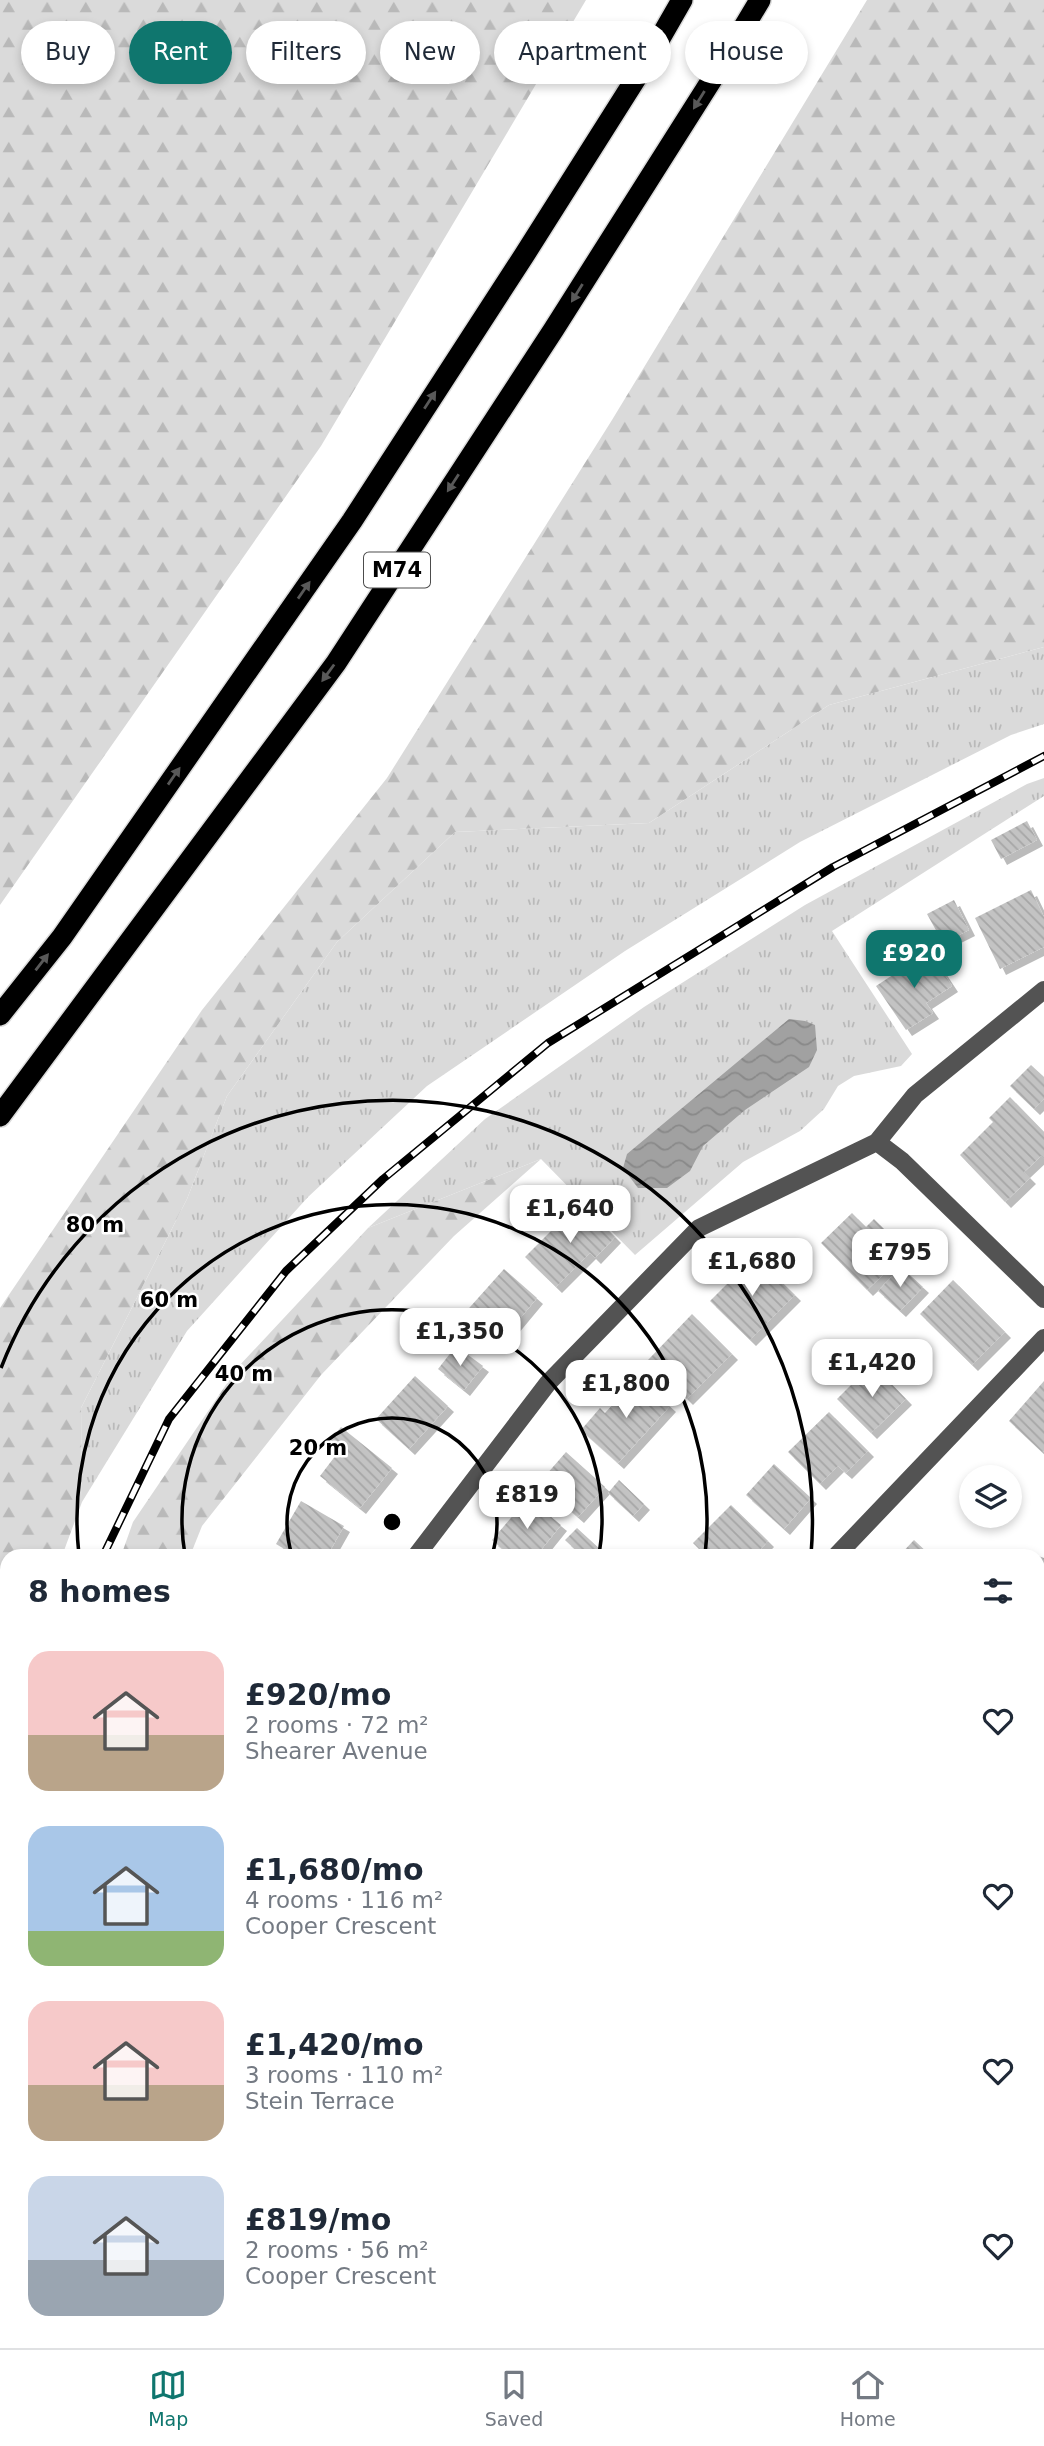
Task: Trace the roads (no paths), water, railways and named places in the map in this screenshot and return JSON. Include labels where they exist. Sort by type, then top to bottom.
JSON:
[{"type":"highway","name":"M74","points":[[0,1015],[62,937],[352,521],[647,61],[682,0]]},
{"type":"highway","name":"M74","points":[[0,1116],[336,663],[554,329],[760,0]]},
{"type":"street","points":[[421,1549],[548,1383],[699,1228],[877,1142],[915,1096],[1044,990]]},
{"type":"street","points":[[877,1142],[902,1161],[1044,1299]]},
{"type":"street","points":[[843,1549],[1044,1338]]},
{"type":"water","points":[[789,1019],[815,1025],[817,1050],[809,1067],[745,1110],[703,1146],[690,1171],[667,1188],[638,1188],[623,1168],[627,1154]]},
{"type":"railway","points":[[106,1549],[169,1419],[286,1271],[383,1179],[548,1043],[833,867],[1044,756]]}]
